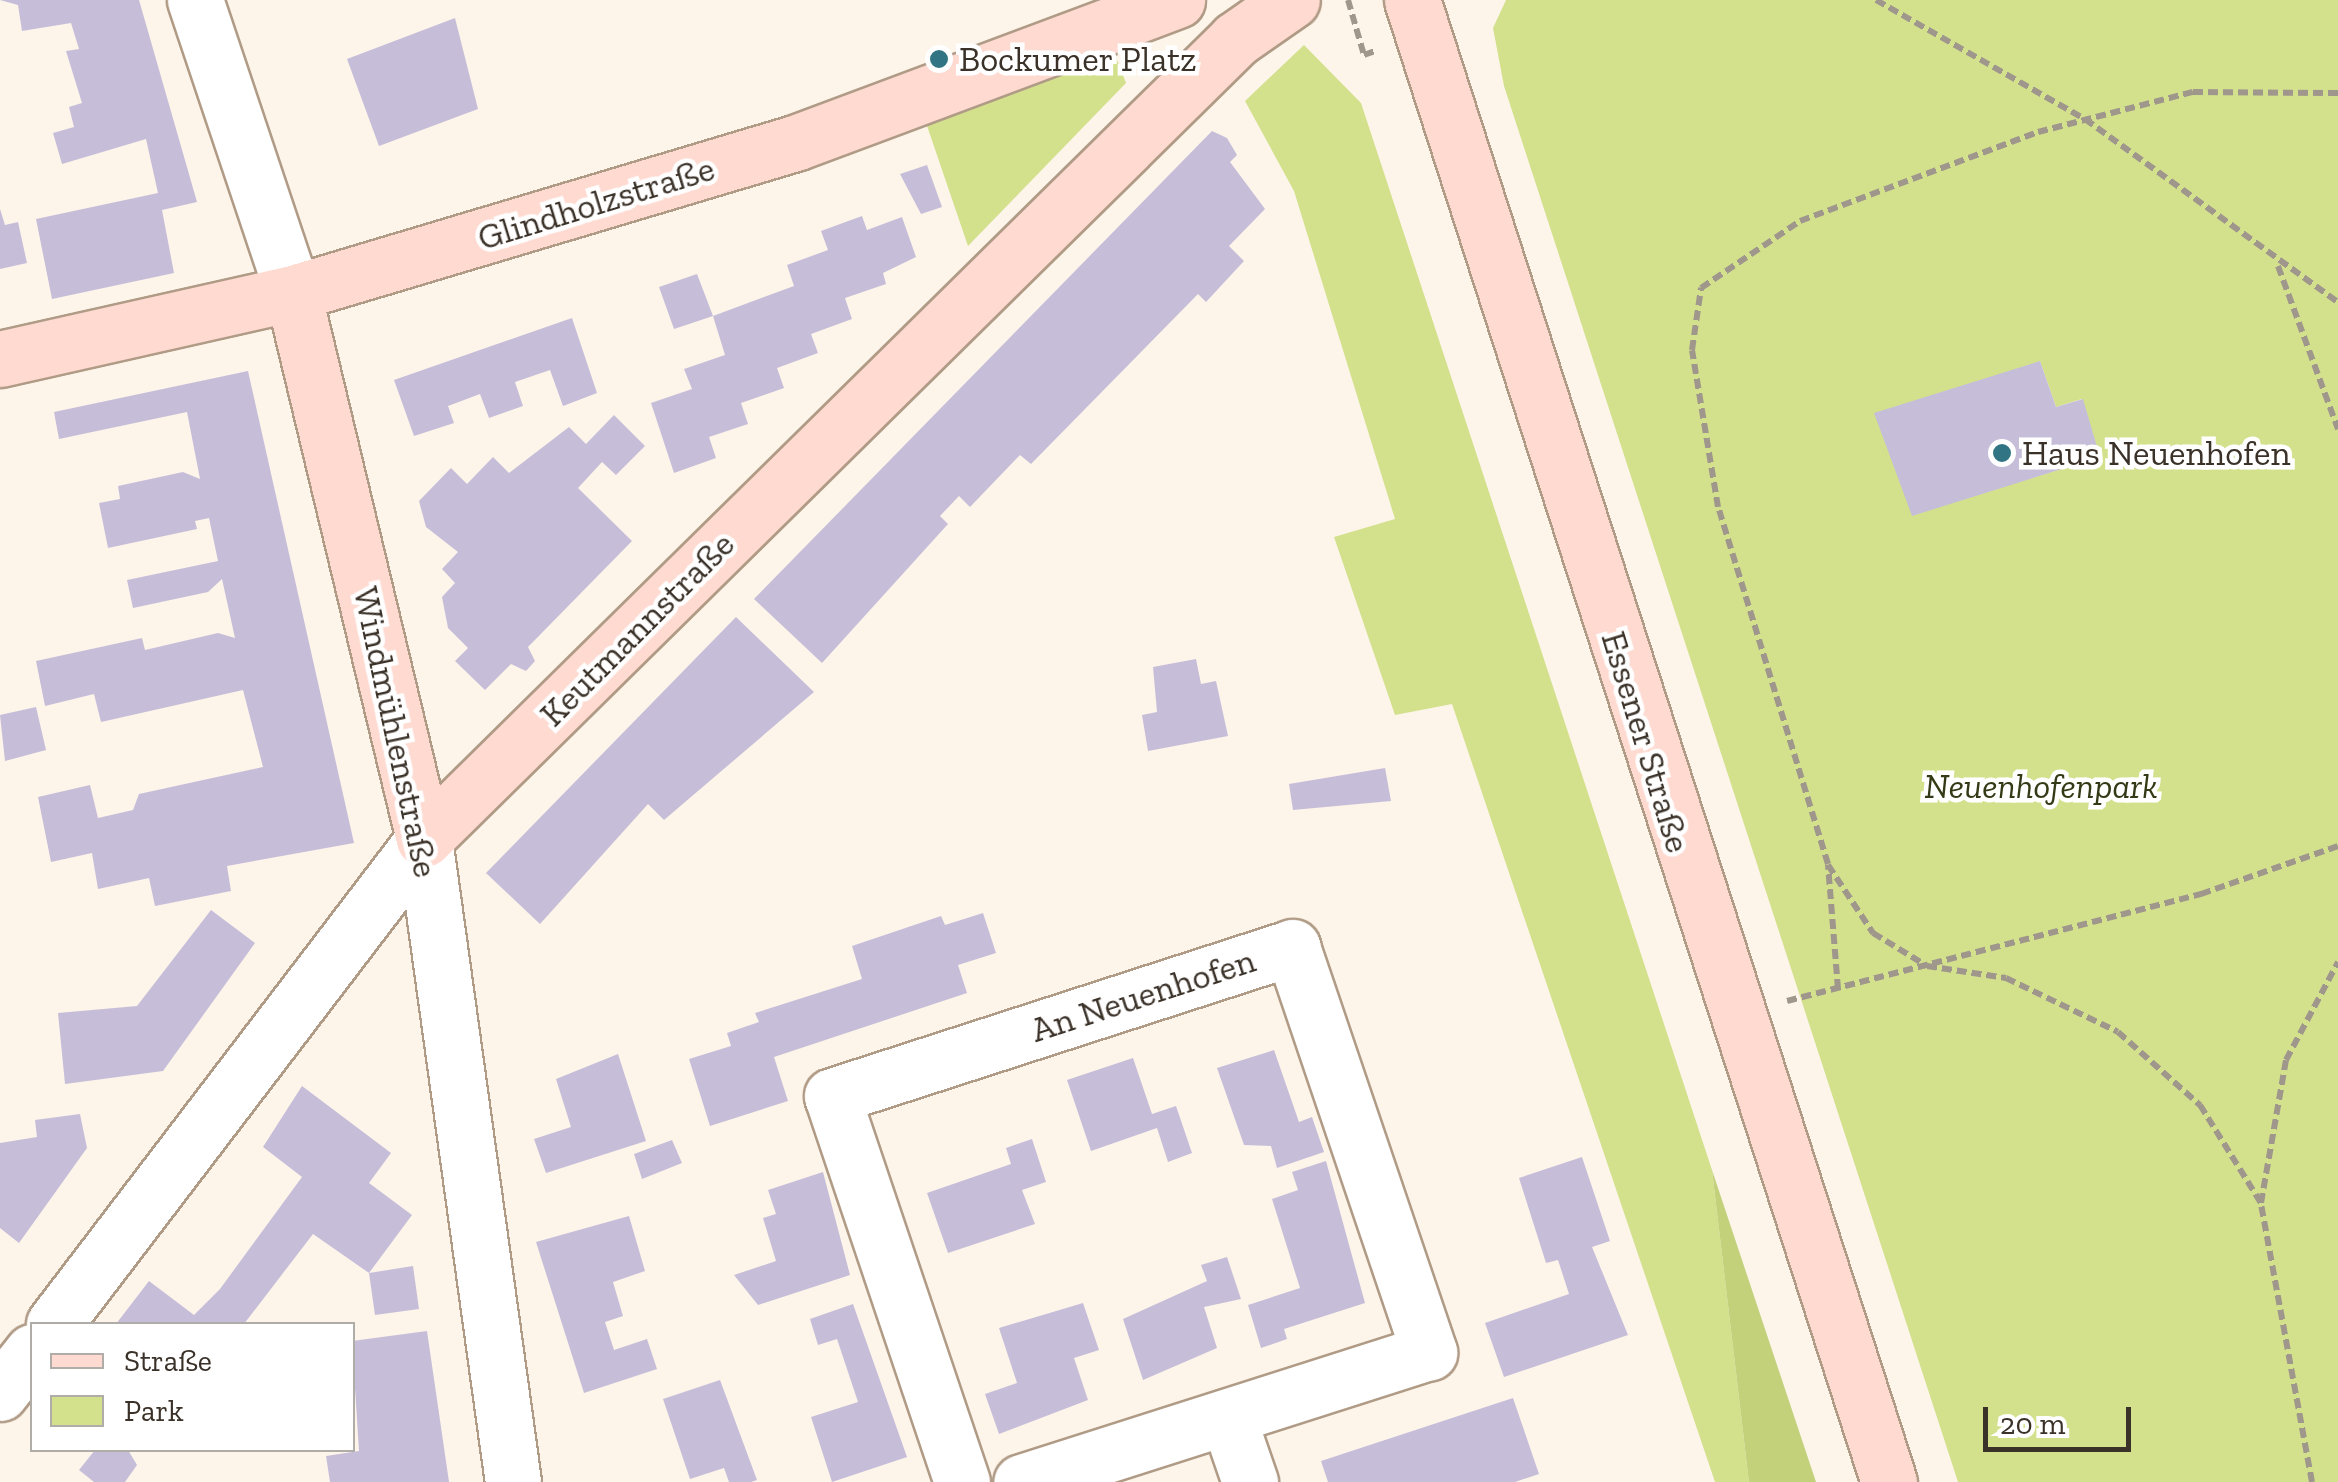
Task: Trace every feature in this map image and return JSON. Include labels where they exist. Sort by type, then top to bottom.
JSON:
[{"type":"street","name":"Windmühlenstraße","points":[[195,0],[293,293],[424,839],[513,1482]]},
{"type":"street","name":"Glindholzstraße","points":[[0,359],[293,293],[795,143],[1177,0]]},
{"type":"street","name":"Keutmannstraße","points":[[56,1322],[424,839],[1236,39],[1292,0]]},
{"type":"street","name":"Essener Straße","points":[[1412,0],[1732,1014],[1889,1482]]},
{"type":"street","name":"An Neuenhofen","points":[[962,1482],[832,1096],[1292,947],[1428,1352],[1021,1482]]},
{"type":"street","points":[[0,1393],[30,1355]]},
{"type":"street","points":[[1228,1418],[1250,1482]]},
{"type":"path","points":[[1876,0],[2084,118],[2277,264],[2338,302]]},
{"type":"path","points":[[1838,989],[1828,864],[1718,508],[1692,350],[1701,288],[1800,220],[2084,118],[2193,92],[2338,93]]},
{"type":"path","points":[[2277,264],[2338,429]]},
{"type":"path","points":[[1732,1014],[2201,894],[2338,847],[2338,836]]},
{"type":"path","points":[[1828,864],[1873,933],[1927,966],[2006,978],[2118,1032],[2200,1105],[2261,1203]]},
{"type":"path","points":[[2312,1482],[2261,1203],[2286,1060],[2338,962]]},
{"type":"green space","name":"Neuenhofenpark","points":[[1506,0],[2338,0],[2338,1482],[1958,1482],[1504,86],[1493,28]],"holes":[[[2040,361],[2056,407],[2082,399],[2100,457],[1912,515]]]},
{"type":"green space","points":[[1304,45],[1361,103],[1712,1170],[1749,1482],[1715,1482],[1452,704],[1395,715],[1334,537],[1395,519],[1294,191],[1245,101]]},
{"type":"green space","points":[[1100,57],[1117,60],[1126,83],[968,246],[925,120]]},
{"type":"green space","points":[[1712,1170],[1816,1482],[1749,1482]]},
{"type":"building","points":[[0,0],[139,0],[197,202],[162,210],[174,273],[52,299],[36,219],[158,193],[146,139],[62,164],[53,133],[74,127],[69,107],[82,103],[66,51],[79,49],[71,23],[22,31],[18,5]]},
{"type":"building","points":[[455,18],[478,109],[379,146],[347,59]]},
{"type":"building","points":[[1212,131],[1227,138],[1237,155],[1230,162],[1265,209],[1229,246],[1244,261],[1206,302],[1198,294],[1031,464],[1020,455],[970,507],[959,496],[940,516],[948,524],[822,663],[754,599]]},
{"type":"building","points":[[927,165],[942,207],[921,214],[900,174]]},
{"type":"building","points":[[0,209],[5,225],[18,222],[27,263],[0,269]]},
{"type":"building","points":[[862,216],[867,230],[902,217],[916,257],[883,273],[886,284],[845,298],[852,319],[811,334],[818,353],[777,368],[784,388],[741,403],[748,424],[709,437],[716,458],[674,473],[651,403],[692,389],[684,369],[725,355],[713,316],[794,286],[787,265],[828,250],[821,231]]},
{"type":"building","points":[[697,274],[713,316],[674,329],[659,287]]},
{"type":"building","points":[[572,318],[597,393],[563,406],[550,370],[515,382],[523,406],[489,418],[480,394],[448,406],[454,423],[414,436],[394,380]]},
{"type":"building","points":[[2040,361],[2056,407],[2083,399],[2100,457],[1912,516],[1874,413]]},
{"type":"building","points":[[248,371],[354,843],[227,866],[231,891],[155,906],[149,878],[98,889],[92,853],[51,862],[38,797],[90,785],[98,818],[133,810],[139,794],[263,767],[243,690],[101,722],[94,694],[45,706],[36,661],[142,638],[145,650],[218,633],[235,638],[222,579],[208,592],[133,608],[127,580],[218,561],[209,518],[195,521],[197,529],[108,548],[99,503],[120,499],[118,486],[183,472],[200,479],[187,412],[59,439],[54,412]]},
{"type":"building","points":[[614,415],[645,446],[616,475],[602,462],[578,488],[632,541],[528,647],[535,661],[526,671],[511,664],[485,690],[455,661],[468,648],[448,628],[442,597],[455,583],[442,569],[458,552],[426,527],[419,501],[451,468],[467,484],[493,457],[509,473],[569,427],[586,444]]},
{"type":"building","points":[[736,617],[814,692],[664,820],[648,804],[540,924],[486,873]]},
{"type":"building","points":[[1196,659],[1201,684],[1216,681],[1228,736],[1148,751],[1142,715],[1157,712],[1153,667]]},
{"type":"building","points":[[36,707],[46,750],[5,761],[0,715]]},
{"type":"building","points":[[1385,768],[1391,801],[1293,810],[1289,784]]},
{"type":"building","points":[[211,910],[255,943],[163,1071],[65,1084],[58,1013],[137,1006]]},
{"type":"building","points":[[983,913],[996,953],[958,965],[967,993],[774,1057],[788,1101],[710,1126],[689,1059],[731,1046],[727,1033],[759,1022],[755,1013],[862,979],[852,946],[941,916],[945,925]]},
{"type":"building","points":[[1274,1050],[1299,1122],[1312,1117],[1324,1152],[1277,1168],[1271,1146],[1244,1145],[1217,1068]]},
{"type":"building","points":[[618,1054],[646,1141],[546,1173],[534,1139],[571,1127],[556,1079]]},
{"type":"building","points":[[1133,1058],[1152,1114],[1176,1106],[1192,1153],[1168,1162],[1157,1128],[1091,1151],[1067,1080]]},
{"type":"building","points":[[302,1086],[391,1153],[369,1183],[412,1215],[369,1273],[313,1234],[246,1322],[118,1322],[149,1281],[194,1315],[220,1289],[302,1177],[263,1147]]},
{"type":"building","points":[[80,1114],[87,1148],[19,1243],[0,1228],[0,1143],[37,1137],[35,1120]]},
{"type":"building","points":[[1032,1139],[1046,1182],[1022,1190],[1035,1224],[948,1253],[927,1193],[1011,1164],[1006,1148]]},
{"type":"building","points":[[672,1140],[682,1163],[642,1179],[634,1154]]},
{"type":"building","points":[[1582,1157],[1610,1241],[1592,1247],[1628,1335],[1504,1377],[1485,1323],[1569,1294],[1558,1260],[1546,1263],[1519,1178]]},
{"type":"building","points":[[1326,1161],[1365,1303],[1284,1329],[1287,1339],[1261,1348],[1248,1305],[1300,1288],[1272,1199],[1298,1190],[1292,1172]]},
{"type":"building","points":[[823,1172],[850,1275],[758,1305],[734,1275],[776,1261],[763,1218],[776,1214],[768,1190]]},
{"type":"building","points":[[629,1216],[645,1271],[613,1282],[623,1316],[605,1322],[614,1350],[647,1339],[657,1369],[584,1393],[536,1242]]},
{"type":"building","points":[[1227,1257],[1241,1299],[1204,1307],[1217,1348],[1143,1380],[1123,1319],[1207,1281],[1201,1265]]},
{"type":"building","points":[[413,1266],[419,1309],[375,1315],[369,1273]]},
{"type":"building","points":[[1083,1303],[1099,1350],[1074,1358],[1088,1400],[999,1434],[985,1394],[1017,1383],[999,1328]]},
{"type":"building","points":[[853,1304],[907,1457],[832,1482],[811,1417],[858,1402],[837,1339],[818,1345],[810,1319]]},
{"type":"building","points":[[427,1331],[449,1482],[330,1482],[326,1456],[359,1451],[355,1341]]},
{"type":"building","points":[[720,1380],[757,1480],[729,1482],[724,1468],[690,1479],[663,1399]]},
{"type":"building","points":[[1513,1398],[1539,1474],[1515,1482],[1328,1482],[1321,1461]]},
{"type":"building","points":[[93,1452],[129,1452],[137,1465],[125,1482],[94,1482],[79,1470]]},
{"type":"place","name":"Bockumer Platz","points":[[939,59]]},
{"type":"place","name":"Haus Neuenhofen","points":[[2002,453]]}]
